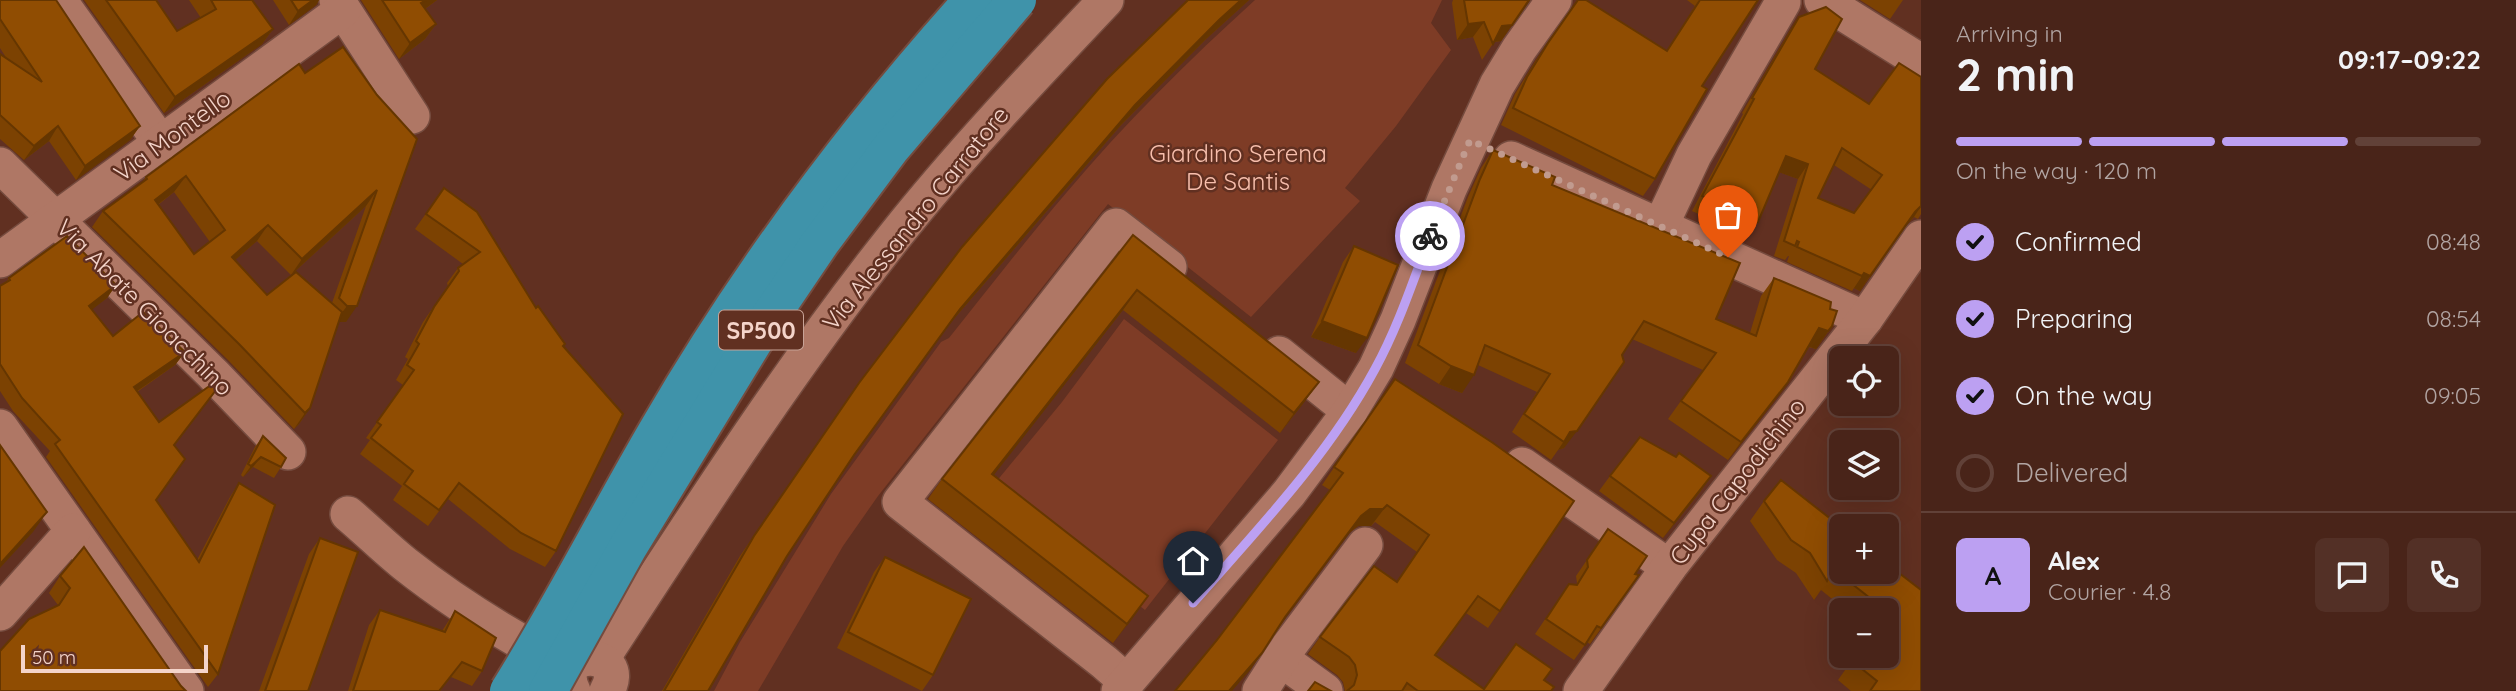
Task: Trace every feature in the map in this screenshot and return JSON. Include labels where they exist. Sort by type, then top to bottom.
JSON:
[{"type":"highway","name":"SP500","points":[[509,691],[659,426],[724,323],[865,127],[973,0]]},
{"type":"highway","name":"SP500","points":[[580,681],[628,547],[689,443],[782,298],[891,148],[1017,0]]},
{"type":"street","points":[[59,0],[161,143]]},
{"type":"street","name":"Via Alessandro Carratore","points":[[580,681],[750,431],[894,237],[961,156],[1106,0]]},
{"type":"street","points":[[1197,290],[1116,226],[900,502],[1104,662],[1123,687],[1289,493],[1350,411],[1387,375],[1398,320],[1470,140],[1511,61],[1554,0]]},
{"type":"street","points":[[1822,0],[1921,61]]},
{"type":"street","points":[[1660,227],[1700,144],[1793,1]]},
{"type":"street","points":[[340,5],[412,116]]},
{"type":"street","name":"Via Montello","points":[[0,260],[161,143],[340,5]]},
{"type":"street","points":[[1470,140],[1865,319]]},
{"type":"street","name":"Via Abate Gioacchino","points":[[0,165],[288,452]]},
{"type":"street","name":"Cupa Capodichino","points":[[1581,691],[1668,567],[1865,319],[1921,239]]},
{"type":"street","points":[[1259,338],[1350,411]]},
{"type":"street","points":[[0,427],[186,691]]},
{"type":"street","points":[[1494,445],[1668,567]]},
{"type":"street","points":[[348,514],[404,563],[459,603],[580,681]]},
{"type":"street","points":[[0,613],[74,531]]},
{"type":"street","points":[[1260,691],[1365,545]]},
{"type":"street","points":[[1281,659],[1325,691]]},
{"type":"green space","name":"Giardino Serena De Santis","points":[[1255,0],[1442,0],[1431,23],[1451,50],[1396,126],[1345,188],[1360,201],[1251,317],[1108,204],[878,496],[843,546],[758,691],[714,691],[740,642],[831,494],[941,342],[949,338],[1089,166],[1182,69]]},
{"type":"green space","points":[[1124,319],[1278,440],[1145,610],[991,488],[1062,402]]},
{"type":"building","points":[[0,0],[56,0],[140,126],[85,166],[58,126],[34,146],[0,115],[0,54],[42,82],[0,19]]},
{"type":"building","points":[[106,0],[156,0],[177,31],[216,9],[211,0],[252,0],[273,29],[175,97]]},
{"type":"building","points":[[291,0],[313,0],[298,11]]},
{"type":"building","points":[[382,0],[426,0],[421,3],[436,24],[410,43]]},
{"type":"building","points":[[1188,0],[1241,0],[1135,105],[960,309],[854,455],[787,556],[708,691],[664,691],[754,536],[859,383],[962,247],[1107,79]]},
{"type":"building","points":[[1464,0],[1529,0],[1512,25],[1502,26],[1493,44],[1484,22],[1468,24]]},
{"type":"building","points":[[1578,0],[1586,0],[1667,51],[1700,0],[1758,0],[1702,86],[1707,89],[1655,179],[1513,108],[1527,77]]},
{"type":"building","points":[[1826,7],[1842,19],[1815,69],[1869,104],[1899,63],[1921,77],[1921,206],[1870,276],[1864,273],[1862,276],[1797,247],[1797,241],[1795,246],[1784,241],[1808,164],[1786,156],[1758,222],[1702,196],[1754,99],[1752,98],[1799,17]],"holes":[[[1842,148],[1882,175],[1854,213],[1818,198]]]},
{"type":"building","points":[[343,47],[377,95],[417,139],[357,306],[347,306],[339,298],[377,190],[302,259],[268,225],[232,257],[267,295],[296,272],[342,312],[310,408],[305,413],[239,344],[103,211],[299,64],[305,73]],"holes":[[[186,176],[225,230],[194,254],[155,200]]]},
{"type":"building","points":[[1493,150],[1555,177],[1552,185],[1740,263],[1716,319],[1756,336],[1774,278],[1831,302],[1830,309],[1837,311],[1832,326],[1828,331],[1819,328],[1788,382],[1741,442],[1681,401],[1716,353],[1644,321],[1622,355],[1624,362],[1577,431],[1570,432],[1564,442],[1524,414],[1550,374],[1485,345],[1474,375],[1451,366],[1418,345]]},
{"type":"building","points":[[444,188],[477,212],[536,308],[538,306],[565,344],[563,346],[623,414],[556,551],[521,533],[459,483],[439,510],[404,484],[413,471],[371,438],[381,425],[377,422],[414,370],[407,365],[434,307],[459,271],[458,268],[480,252],[426,214]]},
{"type":"building","points":[[1133,235],[1319,382],[1294,413],[1137,290],[992,474],[1148,596],[1127,624],[942,479]]},
{"type":"building","points":[[67,236],[116,285],[89,306],[113,336],[143,312],[185,352],[134,387],[159,422],[215,382],[219,386],[174,445],[185,459],[156,500],[199,562],[239,483],[275,505],[218,674],[55,444],[60,440],[22,398],[0,364],[0,286]]},
{"type":"building","points":[[1354,246],[1398,265],[1367,338],[1322,321]]},
{"type":"building","points":[[1395,379],[1493,443],[1574,501],[1500,611],[1478,596],[1435,655],[1484,689],[1516,644],[1552,669],[1544,680],[1554,687],[1551,691],[1418,691],[1407,683],[1402,691],[1347,691],[1354,685],[1357,675],[1355,665],[1349,657],[1320,637],[1374,566],[1397,582],[1429,535],[1387,505],[1383,509],[1370,509],[1361,516],[1285,617],[1262,653],[1229,691],[1175,691],[1217,640],[1343,473],[1334,467]]},
{"type":"building","points":[[263,436],[286,458],[281,467],[261,457],[251,466],[248,464]]},
{"type":"building","points":[[1640,437],[1676,457],[1679,453],[1711,476],[1674,523],[1610,476]]},
{"type":"building","points":[[0,445],[47,512],[0,564]]},
{"type":"building","points":[[1781,480],[1829,518],[1827,581],[1810,553],[1791,540],[1764,501]]},
{"type":"building","points":[[1608,529],[1647,556],[1635,574],[1639,575],[1601,628],[1597,626],[1585,645],[1546,619],[1569,584],[1577,585],[1588,567],[1587,560]]},
{"type":"building","points":[[320,538],[358,552],[308,691],[265,691]]},
{"type":"building","points":[[84,547],[186,691],[0,691],[0,651],[29,619],[59,605],[70,588],[60,576]]},
{"type":"building","points":[[885,557],[971,599],[933,675],[848,632]]},
{"type":"building","points":[[1899,573],[1921,590],[1921,691],[1870,691],[1877,681],[1861,668],[1899,668],[1899,598],[1870,598],[1852,584],[1899,584]]},
{"type":"building","points":[[380,610],[445,632],[455,611],[496,638],[482,671],[462,662],[439,691],[353,691]]},
{"type":"building","points":[[1315,682],[1331,691],[1308,691]]},
{"type":"way so far","points":[[1430,236],[1470,140],[1728,257]]},
{"type":"route","points":[[1193,603],[1289,493],[1350,411],[1376,368],[1398,320],[1430,236]]}]
